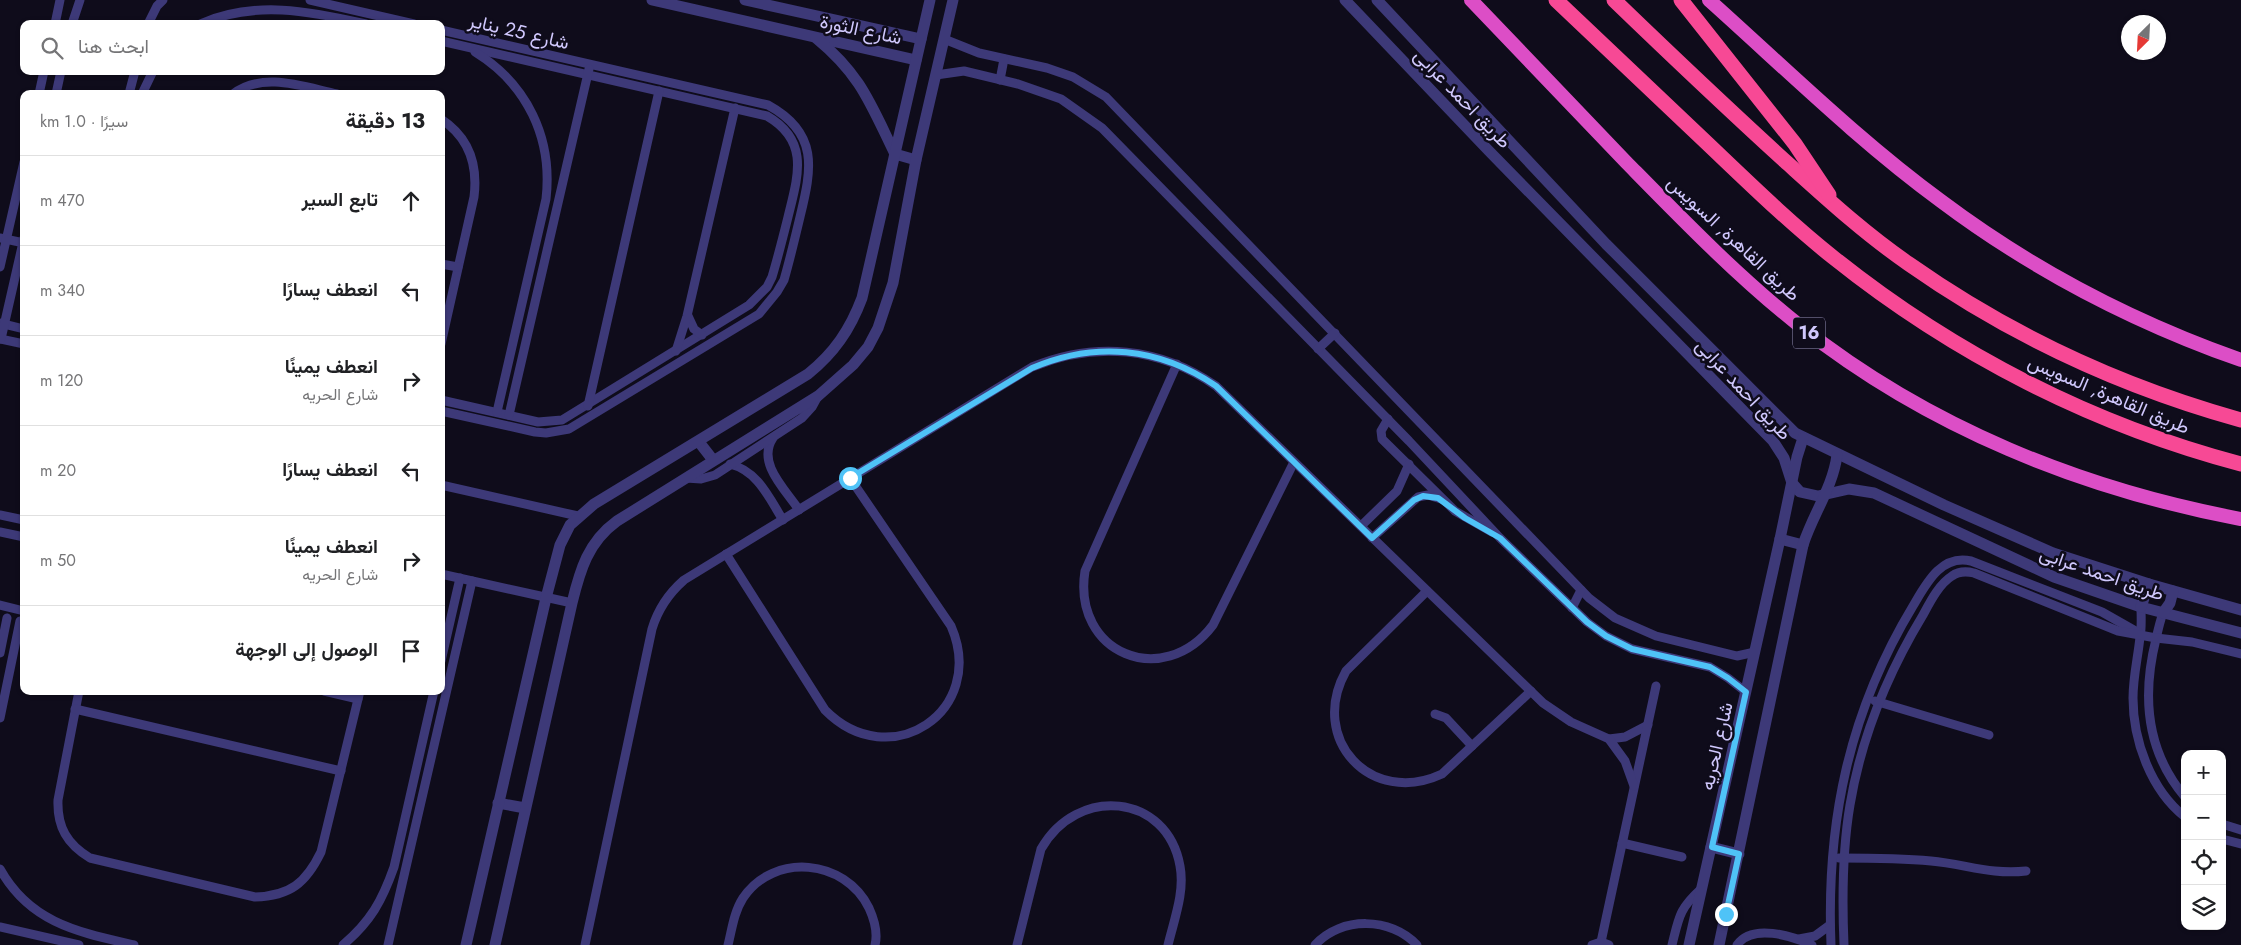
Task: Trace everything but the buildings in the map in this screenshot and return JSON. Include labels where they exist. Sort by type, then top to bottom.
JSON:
[{"type":"highway","name":"طريق القاهرة, السويس","points":[[1471,0],[1713,251],[1773,305],[1860,369],[1947,420],[2044,464],[2136,496],[2241,519]]},
{"type":"highway","name":"طريق القاهرة, السويس","points":[[1556,0],[1795,226],[1833,258],[1900,307],[1970,352],[2051,394],[2159,439],[2240,464]]},
{"type":"highway","name":"طريق القاهرة, السويس","points":[[1614,0],[1836,207],[1872,236],[1940,285],[2035,341],[2090,368],[2148,391],[2241,420]]},
{"type":"highway","points":[[1681,0],[1806,159],[1836,207]]},
{"type":"highway","points":[[1709,0],[1894,164],[1979,229],[2036,266],[2104,303],[2175,336],[2241,360]]},
{"type":"street","points":[[56,20],[60,0]]},
{"type":"street","points":[[73,20],[80,0]]},
{"type":"street","points":[[150,20],[157,6],[163,0]]},
{"type":"street","points":[[310,0],[373,19]]},
{"type":"street","name":"شارع الثورة","points":[[652,0],[916,60]]},
{"type":"street","name":"شارع الثورة","points":[[745,0],[921,39]]},
{"type":"street","points":[[466,945],[546,598],[560,545],[567,530],[578,516],[808,374],[823,362],[847,333],[862,298],[930,0]]},
{"type":"street","points":[[495,945],[572,604],[584,560],[598,538],[617,521],[818,396],[853,365],[868,347],[878,328],[893,283],[916,160],[953,0]]},
{"type":"street","name":"طريق احمد عرابى","points":[[1345,0],[1773,442],[1784,458],[1792,483],[1806,495],[1824,495],[1849,489],[1874,493],[2054,577],[2141,607],[2241,633]]},
{"type":"street","name":"طريق احمد عرابى","points":[[1377,0],[1606,244],[1781,420],[1803,438],[1883,477],[2037,546],[2084,564],[2241,610]]},
{"type":"street","points":[[208,20],[223,13],[261,4],[281,4],[349,20]]},
{"type":"street","name":"شارع 25 يناير","points":[[445,31],[768,105],[781,112],[792,122],[808,148],[810,162],[808,183],[788,266],[777,292],[759,314],[570,429],[546,433]]},
{"type":"street","points":[[815,37],[835,54],[867,94],[895,154],[916,160]]},
{"type":"street","points":[[944,38],[979,53],[1047,68],[1073,77],[1106,97],[1581,590],[1615,618],[1656,636],[1737,656],[1755,652]]},
{"type":"street","name":"شارع 25 يناير","points":[[445,42],[767,116],[786,130],[797,152],[798,175],[776,264],[767,287],[749,305],[570,417],[546,422]]},
{"type":"street","points":[[469,47],[489,60],[521,94],[533,114],[542,136],[547,158],[548,182],[546,199],[497,412]]},
{"type":"street","points":[[1000,80],[1004,60]]},
{"type":"street","points":[[509,415],[590,64]]},
{"type":"street","points":[[936,75],[964,71],[1061,99],[1102,128],[1388,419],[1500,538],[1596,630],[1623,645],[1700,664],[1728,678],[1746,692]]},
{"type":"street","points":[[40,90],[43,75]]},
{"type":"street","points":[[57,90],[59,75]]},
{"type":"street","points":[[130,90],[134,75]]},
{"type":"street","points":[[144,90],[151,75]]},
{"type":"street","points":[[241,90],[252,84],[268,81],[283,82],[319,90]]},
{"type":"street","points":[[588,406],[659,91]]},
{"type":"street","points":[[676,351],[688,316],[734,108]]},
{"type":"street","points":[[445,122],[466,142],[476,174],[474,197],[445,327]]},
{"type":"street","points":[[0,267],[3,238],[20,176]]},
{"type":"street","points":[[546,199],[559,201]]},
{"type":"street","points":[[3,238],[20,241]]},
{"type":"street","points":[[2,250],[20,254]]},
{"type":"street","points":[[20,261],[2,324],[1,339],[20,343]]},
{"type":"street","points":[[445,265],[458,267]]},
{"type":"street","points":[[688,316],[694,329],[702,335]]},
{"type":"street","points":[[2,324],[20,328]]},
{"type":"street","points":[[1318,349],[1335,333]]},
{"type":"street","points":[[585,945],[654,621],[661,606],[677,586],[726,554],[1032,368],[1074,354],[1104,350],[1148,355],[1177,364],[1216,386],[1531,691],[1558,714],[1585,730],[1609,739],[1626,737],[1648,725]]},
{"type":"street","points":[[657,363],[664,372]]},
{"type":"street","points":[[1177,364],[1085,571],[1082,586],[1083,601],[1092,623],[1106,641],[1118,650],[1148,659],[1164,658],[1178,654],[1192,647],[1204,637],[1213,625],[1294,462]]},
{"type":"street","points":[[644,371],[651,380]]},
{"type":"street","points":[[686,478],[706,478],[774,437],[805,415],[818,396]]},
{"type":"street","points":[[445,401],[546,422],[546,433],[445,412]]},
{"type":"street","points":[[1388,419],[1381,431],[1382,439],[1409,464],[1442,500],[1465,518],[1500,538]]},
{"type":"street","points":[[774,437],[767,452],[770,468],[800,510]]},
{"type":"street","name":"شارع الحريه","points":[[1689,945],[1803,438]]},
{"type":"street","points":[[699,442],[713,460]]},
{"type":"street","points":[[1719,945],[1803,545],[1810,524],[1834,473],[1837,455]]},
{"type":"street","points":[[730,464],[746,470],[756,478],[783,520]]},
{"type":"street","points":[[1361,526],[1397,491],[1409,464]]},
{"type":"street","points":[[756,478],[770,468]]},
{"type":"street","points":[[1874,493],[1874,482],[1883,477]]},
{"type":"street","points":[[726,554],[825,710],[834,720],[857,733],[876,737],[896,737],[921,729],[942,712],[955,690],[960,664],[956,638],[951,626],[850,478]]},
{"type":"street","points":[[445,486],[578,516]]},
{"type":"street","points":[[1397,491],[1410,503]]},
{"type":"street","points":[[1372,538],[1410,503],[1423,496],[1433,496],[1442,500]]},
{"type":"street","points":[[0,515],[20,519]]},
{"type":"street","points":[[0,532],[20,536]]},
{"type":"street","points":[[1780,539],[1803,545]]},
{"type":"street","points":[[1830,945],[1831,858],[1843,778],[1853,739],[1867,699],[1892,643],[1924,590],[1942,566],[1957,560],[1971,561],[2102,612],[2141,634]]},
{"type":"street","points":[[1957,560],[1962,572]]},
{"type":"street","points":[[1988,579],[1992,570]]},
{"type":"street","points":[[1844,945],[1843,858],[1854,780],[1866,739],[1880,702],[1904,650],[1934,596],[1950,577],[1962,572],[1974,573],[2118,631],[2192,642],[2241,654]]},
{"type":"street","points":[[445,575],[572,604]]},
{"type":"street","points":[[445,639],[460,578]]},
{"type":"street","points":[[388,945],[472,581]]},
{"type":"street","points":[[2149,584],[2141,607],[2141,634],[2134,691],[2136,730],[2148,768],[2169,801],[2181,813]]},
{"type":"street","points":[[1572,608],[1581,590]]},
{"type":"street","points":[[1924,590],[1934,596]]},
{"type":"street","points":[[1428,591],[1346,670],[1334,698],[1335,728],[1340,742],[1358,766],[1384,781],[1399,784],[1421,782],[1442,774],[1531,691]]},
{"type":"street","points":[[2173,591],[2156,638],[2148,677],[2149,717],[2157,748],[2170,777],[2181,793]]},
{"type":"street","points":[[0,606],[20,610]]},
{"type":"street","points":[[0,653],[4,618],[20,622]]},
{"type":"street","points":[[0,718],[20,631]]},
{"type":"street","points":[[445,647],[456,650]]},
{"type":"street","points":[[445,659],[454,660]]},
{"type":"street","points":[[1592,945],[1605,943],[1622,843],[1656,686]]},
{"type":"street","points":[[78,695],[58,800],[59,821],[68,840],[78,851],[90,858],[241,894],[270,896],[284,893],[296,886],[307,876],[321,852],[359,695]]},
{"type":"street","points":[[343,945],[370,918],[381,901],[388,883],[394,866],[433,695]]},
{"type":"street","points":[[1867,699],[1989,735]]},
{"type":"street","points":[[75,709],[341,771]]},
{"type":"street","points":[[1435,714],[1446,718],[1472,746]]},
{"type":"street","points":[[1609,739],[1625,761],[1634,786]]},
{"type":"street","points":[[2169,801],[2181,795]]},
{"type":"street","points":[[498,804],[525,808]]},
{"type":"street","points":[[1018,945],[1041,849],[1047,837],[1056,827],[1078,812],[1104,805],[1131,809],[1143,814],[1164,831],[1174,848],[1180,867],[1181,881],[1168,945]]},
{"type":"street","points":[[2226,825],[2241,830]]},
{"type":"street","points":[[2226,840],[2241,844]]},
{"type":"street","points":[[1622,843],[1682,856]]},
{"type":"street","points":[[1712,847],[1739,854]]},
{"type":"street","points":[[1831,858],[1920,860],[1989,872],[2026,871]]},
{"type":"street","points":[[728,945],[737,910],[752,888],[773,873],[799,867],[812,867],[832,873],[849,882],[872,914],[875,927],[875,945]]},
{"type":"street","points":[[0,868],[25,902],[42,915],[80,933],[134,945]]},
{"type":"street","points":[[1672,945],[1680,912],[1702,889]]},
{"type":"street","points":[[1315,945],[1332,932],[1347,926],[1364,923],[1398,930],[1417,945]]},
{"type":"street","points":[[1797,939],[1815,936],[1830,925]]},
{"type":"street","points":[[0,926],[79,945]]},
{"type":"street","points":[[1737,945],[1746,936],[1760,933],[1797,939],[1812,945]]},
{"type":"route","points":[[850,478],[1032,368],[1060,357],[1104,350],[1134,352],[1163,359],[1190,370],[1216,386],[1372,538],[1418,497],[1433,496],[1438,498],[1465,518],[1500,538],[1596,630],[1632,649],[1710,667],[1746,692],[1712,847],[1739,854],[1726,914]]}]
